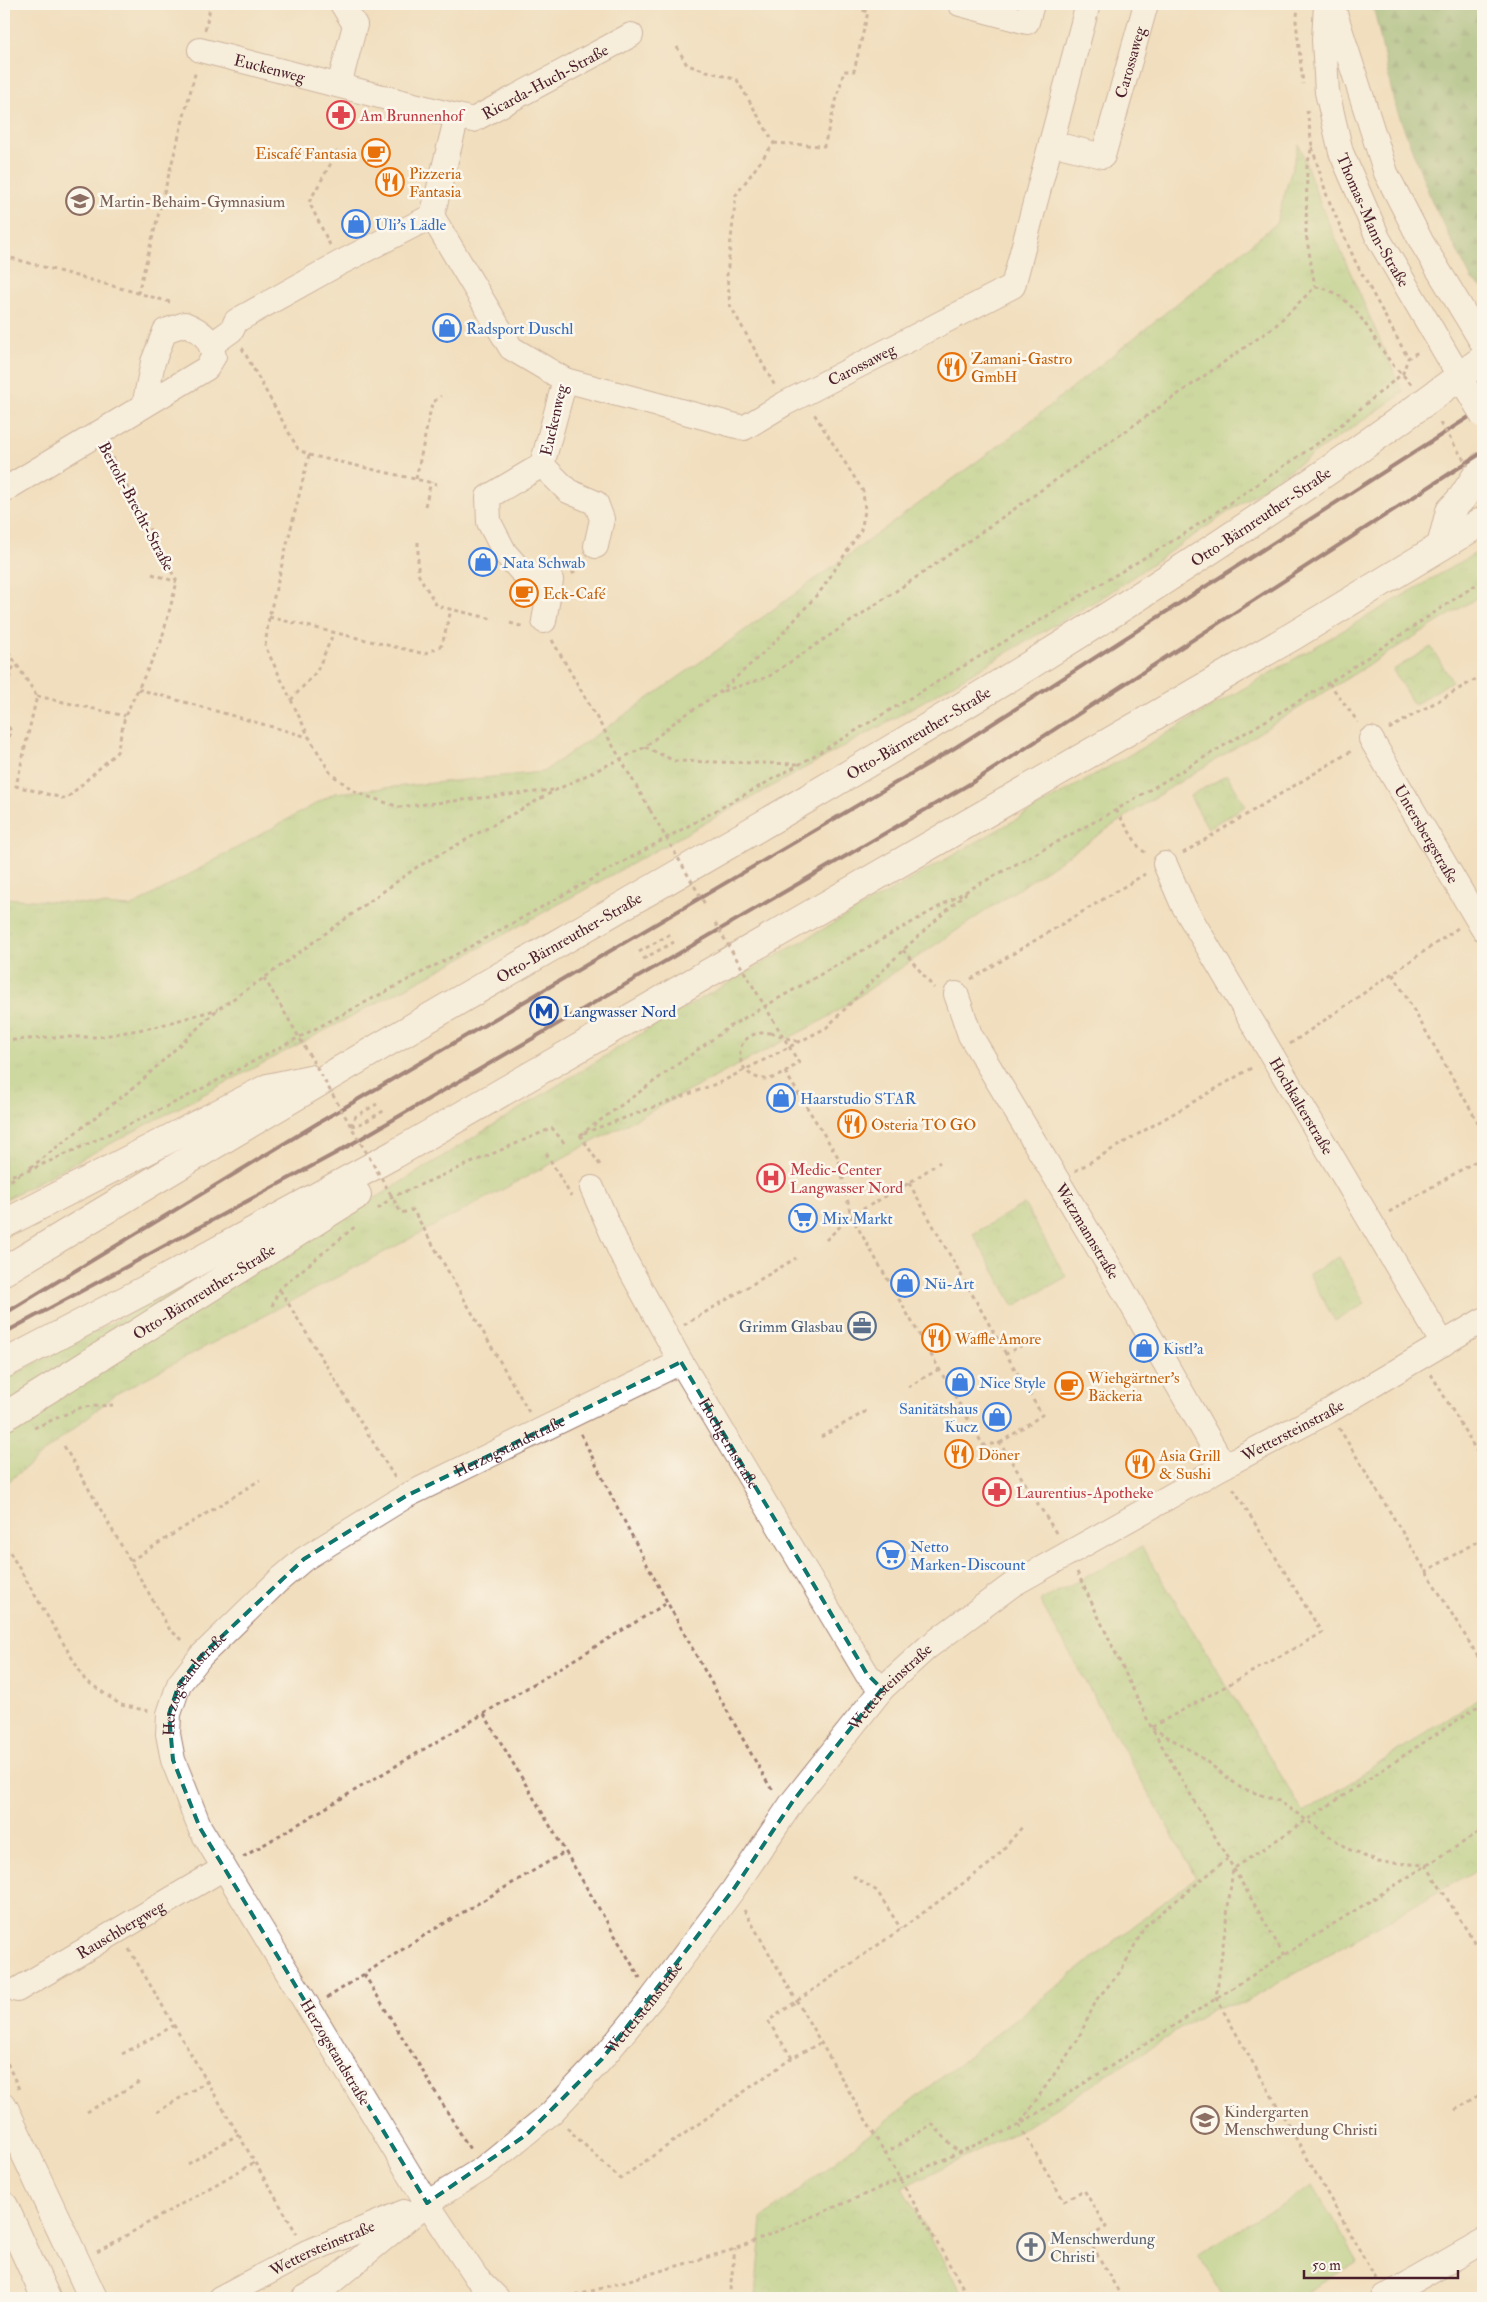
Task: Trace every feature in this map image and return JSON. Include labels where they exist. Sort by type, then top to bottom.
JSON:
[{"type":"main road","name":"Otto-Bärnreuther-Straße","points":[[4,1271],[333,1074],[972,702],[1215,547],[1317,478],[1483,359]]},
{"type":"main road","points":[[1441,546],[1450,511],[1462,498],[1478,466]]},
{"type":"main road","name":"Otto-Bärnreuther-Straße","points":[[4,1364],[166,1279],[395,1154],[1293,636],[1483,521]]},
{"type":"main road","name":"Otto-Bärnreuther-Straße","points":[[4,1224],[268,1088],[333,1074]]},
{"type":"main road","name":"Otto-Bärnreuther-Straße","points":[[4,1417],[358,1194],[395,1154]]},
{"type":"main road","points":[[4,2108],[93,2298]]},
{"type":"main road","points":[[4,2206],[46,2298]]},
{"type":"street","points":[[339,85],[355,25],[342,4]]},
{"type":"street","points":[[960,4],[1027,22],[1032,4]]},
{"type":"street","name":"Carossaweg","points":[[565,380],[744,428],[793,399],[1013,286],[1088,4]]},
{"type":"street","name":"Carossaweg","points":[[1050,143],[1103,156],[1146,4]]},
{"type":"street","name":"Thomas-Mann-Straße","points":[[1326,4],[1324,40],[1327,92],[1341,152],[1378,238],[1436,341],[1478,408]]},
{"type":"street","name":"Thomas-Mann-Straße","points":[[1332,4],[1386,173],[1422,242],[1483,344]]},
{"type":"street","name":"Ricarda-Huch-Straße","points":[[457,116],[473,120],[631,35]]},
{"type":"street","name":"Euckenweg","points":[[200,50],[457,116]]},
{"type":"street","points":[[144,406],[153,362],[165,331],[185,324],[200,331],[211,345],[232,330],[236,321],[338,264],[432,216],[457,116]]},
{"type":"street","name":"Euckenweg","points":[[432,216],[512,348],[565,380],[542,465],[488,498],[489,522],[505,553],[522,571],[551,580]]},
{"type":"street","name":"Bertolt-Brecht-Straße","points":[[4,490],[207,368],[214,356],[211,345]]},
{"type":"street","name":"Euckenweg","points":[[542,465],[568,491],[596,503],[602,519],[596,546]]},
{"type":"street","points":[[544,621],[551,580]]},
{"type":"street","name":"Untersbergstraße","points":[[1371,739],[1479,922]]},
{"type":"street","name":"Hochkalterstraße","points":[[1165,864],[1183,905],[1443,1344]]},
{"type":"street","name":"Watzmannstraße","points":[[956,994],[970,1035],[1121,1286],[1224,1466]]},
{"type":"street","name":"Hochgernstraße","points":[[582,1194],[620,1251],[681,1362],[867,1674],[882,1689]]},
{"type":"street","name":"Wettersteinstraße","points":[[304,2298],[328,2285],[427,2203],[482,2169],[551,2113],[602,2059],[652,1998],[733,1890],[793,1801],[882,1689],[928,1648],[1012,1584],[1224,1466],[1329,1412],[1483,1320]]},
{"type":"street","name":"Herzogstandstraße","points":[[497,2298],[476,2277],[427,2203],[200,1828],[173,1760],[168,1734],[169,1714],[179,1684],[201,1656],[278,1581],[304,1559],[406,1496],[681,1362]]},
{"type":"street","name":"Rauschbergweg","points":[[17,1990],[224,1868]]},
{"type":"street","name":"Wettersteinstraße","points":[[220,2298],[307,2252],[427,2203]]},
{"type":"street","points":[[1384,2297],[1483,2241]]},
{"type":"path","points":[[774,143],[824,146],[844,71],[854,71],[868,12],[860,9],[861,4]]},
{"type":"path","points":[[1299,4],[1296,21],[1297,44],[1304,90]]},
{"type":"path","points":[[677,46],[687,65],[737,80],[774,143]]},
{"type":"path","points":[[138,292],[200,50]]},
{"type":"path","points":[[1306,109],[1312,146],[1327,196],[1356,263],[1408,358]]},
{"type":"path","points":[[4,1185],[25,1172],[138,1084],[218,1009],[417,867],[556,790],[645,747],[676,721],[720,692],[775,642],[816,595],[861,530],[865,510],[863,491],[764,363],[730,305],[727,274],[736,195],[774,143]]},
{"type":"path","points":[[1312,146],[1307,166],[1306,234],[1315,287]]},
{"type":"path","points":[[338,151],[309,202],[338,264]]},
{"type":"path","points":[[4,256],[170,302]]},
{"type":"path","points":[[720,692],[768,677],[930,568],[1274,327],[1315,287],[1328,288],[1341,296],[1357,313],[1392,363],[1403,373]]},
{"type":"path","points":[[232,330],[298,449],[309,454],[437,484]]},
{"type":"path","points":[[4,1177],[25,1172],[75,1150],[202,1089],[455,955],[800,764],[1184,534],[1324,439],[1403,373],[1408,358],[1436,341]]},
{"type":"path","points":[[416,479],[432,403],[441,396]]},
{"type":"path","points":[[1440,423],[1478,466]]},
{"type":"path","name":"Bertolt-Brecht-Straße","points":[[37,696],[16,786],[66,798],[117,752],[125,716],[161,642],[177,582],[99,434]]},
{"type":"path","points":[[309,454],[269,617],[264,646],[290,701],[330,774],[357,792],[399,807],[556,790]]},
{"type":"path","points":[[425,506],[431,482]]},
{"type":"path","points":[[418,542],[418,574],[437,606],[493,619]]},
{"type":"path","points":[[551,580],[574,573],[588,559],[596,546]]},
{"type":"path","points":[[152,574],[177,582]]},
{"type":"path","points":[[580,1135],[732,1025],[972,888],[1116,810],[1329,683],[1483,580]]},
{"type":"path","points":[[269,617],[424,654],[442,645],[451,610]]},
{"type":"path","points":[[544,621],[548,634],[706,906]]},
{"type":"path","points":[[290,701],[317,670],[334,632]]},
{"type":"path","points":[[4,644],[37,696],[125,716]]},
{"type":"path","points":[[4,694],[15,662]]},
{"type":"path","points":[[1329,683],[1371,739],[1483,675]]},
{"type":"path","points":[[138,688],[309,737]]},
{"type":"path","points":[[4,720],[11,731],[6,743],[4,743]]},
{"type":"path","points":[[645,747],[675,760],[800,764]]},
{"type":"path","points":[[1116,810],[1140,849],[1165,864]]},
{"type":"path","points":[[580,1135],[721,1082],[826,1028],[903,950],[972,888]]},
{"type":"path","points":[[1057,1182],[1272,1056],[1393,974],[1479,922]]},
{"type":"path","points":[[716,923],[799,1063],[785,1072],[768,1079],[753,1076],[741,1065],[739,1052],[745,1039],[757,1032],[771,1033],[799,1042]]},
{"type":"path","points":[[639,952],[670,934]]},
{"type":"path","points":[[643,959],[674,942]]},
{"type":"path","points":[[903,950],[935,989],[956,994]]},
{"type":"path","points":[[1393,974],[1483,1132]]},
{"type":"path","points":[[264,978],[401,1213],[414,1210],[539,1430]]},
{"type":"path","points":[[4,1041],[52,1037],[98,1037],[155,1028],[218,1009]]},
{"type":"path","points":[[785,1072],[838,1157],[851,1216],[983,1445],[1000,1443],[1042,1415],[909,1183]]},
{"type":"path","points":[[351,1126],[356,1116],[377,1104]]},
{"type":"path","points":[[351,1126],[364,1123],[385,1110]]},
{"type":"path","points":[[377,1209],[391,1195],[552,1128],[566,1145]]},
{"type":"path","points":[[546,1153],[582,1194],[604,1171],[580,1135]]},
{"type":"path","points":[[1371,1222],[1483,1157]]},
{"type":"path","points":[[826,1240],[851,1216],[909,1183],[940,1162]]},
{"type":"path","points":[[272,1306],[279,1289],[362,1221]]},
{"type":"path","points":[[666,1335],[796,1258]]},
{"type":"path","points":[[279,1289],[406,1496]]},
{"type":"path","points":[[1006,1354],[1040,1334]]},
{"type":"path","points":[[1420,1358],[1483,1462]]},
{"type":"path","points":[[908,1387],[939,1369]]},
{"type":"path","points":[[30,1430],[82,1407],[112,1405]]},
{"type":"path","points":[[821,1437],[868,1410]]},
{"type":"path","points":[[1329,1412],[1483,1665]]},
{"type":"path","points":[[573,1415],[623,1522],[770,1787],[793,1801]]},
{"type":"path","points":[[1000,1443],[1068,1553],[1151,1727],[1284,1955]]},
{"type":"path","points":[[64,1446],[170,1630],[201,1656]]},
{"type":"path","points":[[1151,1727],[1322,1634],[1233,1488],[1224,1466]]},
{"type":"path","points":[[130,1561],[260,1480]]},
{"type":"path","points":[[1425,1572],[1483,1536],[1479,1528]]},
{"type":"path","points":[[4,1547],[9,1551],[84,1680],[120,1705],[169,1714]]},
{"type":"path","points":[[224,1868],[484,1714],[667,1602]]},
{"type":"path","points":[[1384,2297],[1216,1998],[1233,1869],[1483,1703]]},
{"type":"path","points":[[484,1714],[652,1998]]},
{"type":"path","points":[[1151,1727],[1194,1752],[1241,1788],[1279,1801],[1348,1849],[1378,1862],[1426,1865]]},
{"type":"path","points":[[792,2058],[768,2021],[901,1929],[992,1862],[1024,1825]]},
{"type":"path","points":[[568,2298],[735,2249],[899,2180],[1019,2125],[1483,1830]]},
{"type":"path","points":[[310,2008],[428,1933],[565,1852]]},
{"type":"path","points":[[1019,2125],[1077,2041],[1097,1999],[1121,1971],[1145,1926],[1227,1859]]},
{"type":"path","points":[[1426,1865],[1483,1956]]},
{"type":"path","points":[[852,1876],[877,1891],[901,1929]]},
{"type":"path","points":[[733,1890],[899,2180],[969,2298]]},
{"type":"path","points":[[119,1931],[307,2252]]},
{"type":"path","points":[[364,1974],[482,2169]]},
{"type":"path","points":[[122,2054],[175,2025]]},
{"type":"path","points":[[551,2113],[620,2179],[792,2058],[820,2043]]},
{"type":"path","points":[[157,2112],[208,2081]]},
{"type":"path","points":[[87,2112],[139,2082]]},
{"type":"path","points":[[1455,2110],[1483,2093]]},
{"type":"path","points":[[884,2154],[932,2124],[959,2153]]},
{"type":"path","points":[[1019,2125],[1064,2201],[1084,2190],[1106,2227],[1088,2238],[1122,2298]]},
{"type":"path","points":[[188,2164],[239,2134]]},
{"type":"path","points":[[97,2252],[255,2162]]},
{"type":"path","points":[[728,2298],[735,2249]]},
{"type":"path","points":[[4,2284],[11,2298]]},
{"type":"highlighted area","points":[[681,1362],[867,1674],[882,1689],[793,1801],[733,1890],[602,2059],[526,2135],[427,2203],[200,1828],[173,1760],[169,1714],[179,1684],[201,1656],[304,1559],[406,1496]]},
{"type":"green space","points":[[1373,4],[1483,4],[1483,288],[1472,280],[1433,204],[1394,102]]},
{"type":"green space","points":[[1299,144],[1319,201],[1403,393],[1106,595],[879,727],[443,968],[4,1200],[4,898],[131,907],[335,793],[543,772],[719,649],[1012,436],[1276,224]]},
{"type":"green space","points":[[1483,549],[1483,594],[1149,801],[825,1019],[116,1394],[4,1485],[4,1380],[269,1239],[281,1253],[382,1194],[660,1022],[1133,753]]},
{"type":"green space","points":[[1431,647],[1452,681],[1414,705],[1393,670]]},
{"type":"green space","points":[[1227,775],[1246,806],[1208,828],[1190,796]]},
{"type":"green space","points":[[1024,1204],[1066,1277],[1014,1306],[973,1234]]},
{"type":"green space","points":[[1339,1257],[1365,1304],[1335,1321],[1309,1274]]},
{"type":"green space","points":[[1142,1547],[1304,1813],[1483,1695],[1483,1866],[1244,2003],[1213,2008],[1029,2125],[902,2188],[965,2298],[755,2298],[762,2219],[1196,1877],[1040,1601]]},
{"type":"green space","points":[[1313,2186],[1358,2262],[1296,2298],[1224,2298],[1198,2254]]},
{"type":"railway","points":[[4,1314],[318,1123],[953,749],[1483,408]]},
{"type":"railway","points":[[4,1333],[336,1153],[973,782],[1483,452]]},
{"type":"place","name":"Am Brunnenhof","points":[[341,115]]},
{"type":"place","name":"Eiscafé Fantasia","points":[[376,153]]},
{"type":"place","name":"Pizzeria Fantasia","points":[[390,182]]},
{"type":"place","name":"Martin-Behaim-Gymnasium","points":[[80,201]]},
{"type":"place","name":"Uli's Lädle","points":[[356,224]]},
{"type":"place","name":"Radsport Duschl","points":[[447,328]]},
{"type":"place","name":"Zamani-Gastro GmbH","points":[[952,367]]},
{"type":"place","name":"Nata Schwab","points":[[483,562]]},
{"type":"place","name":"Eck-Café","points":[[524,593]]},
{"type":"place","name":"Langwasser Nord","points":[[544,1011]]},
{"type":"place","name":"Haarstudio STAR","points":[[781,1098]]},
{"type":"place","name":"Osteria TO GO","points":[[852,1124]]},
{"type":"place","name":"Medic-Center Langwasser Nord","points":[[771,1178]]},
{"type":"place","name":"Mix Markt","points":[[803,1218]]},
{"type":"place","name":"Nü-Art","points":[[905,1283]]},
{"type":"place","name":"Grimm Glasbau","points":[[862,1326]]},
{"type":"place","name":"Waffle Amore","points":[[936,1338]]},
{"type":"place","name":"Kistl'a","points":[[1144,1348]]},
{"type":"place","name":"Nice Style","points":[[960,1382]]},
{"type":"place","name":"Wiehgärtner's Bäckeria","points":[[1069,1386]]},
{"type":"place","name":"Sanitätshaus Kucz","points":[[997,1417]]},
{"type":"place","name":"Döner","points":[[959,1454]]},
{"type":"place","name":"Asia Grill & Sushi","points":[[1140,1464]]},
{"type":"place","name":"Laurentius-Apotheke","points":[[997,1492]]},
{"type":"place","name":"Netto Marken-Discount","points":[[891,1555]]},
{"type":"place","name":"Kindergarten Menschwerdung Christi","points":[[1205,2120]]},
{"type":"place","name":"Menschwerdung Christi","points":[[1031,2247]]}]
